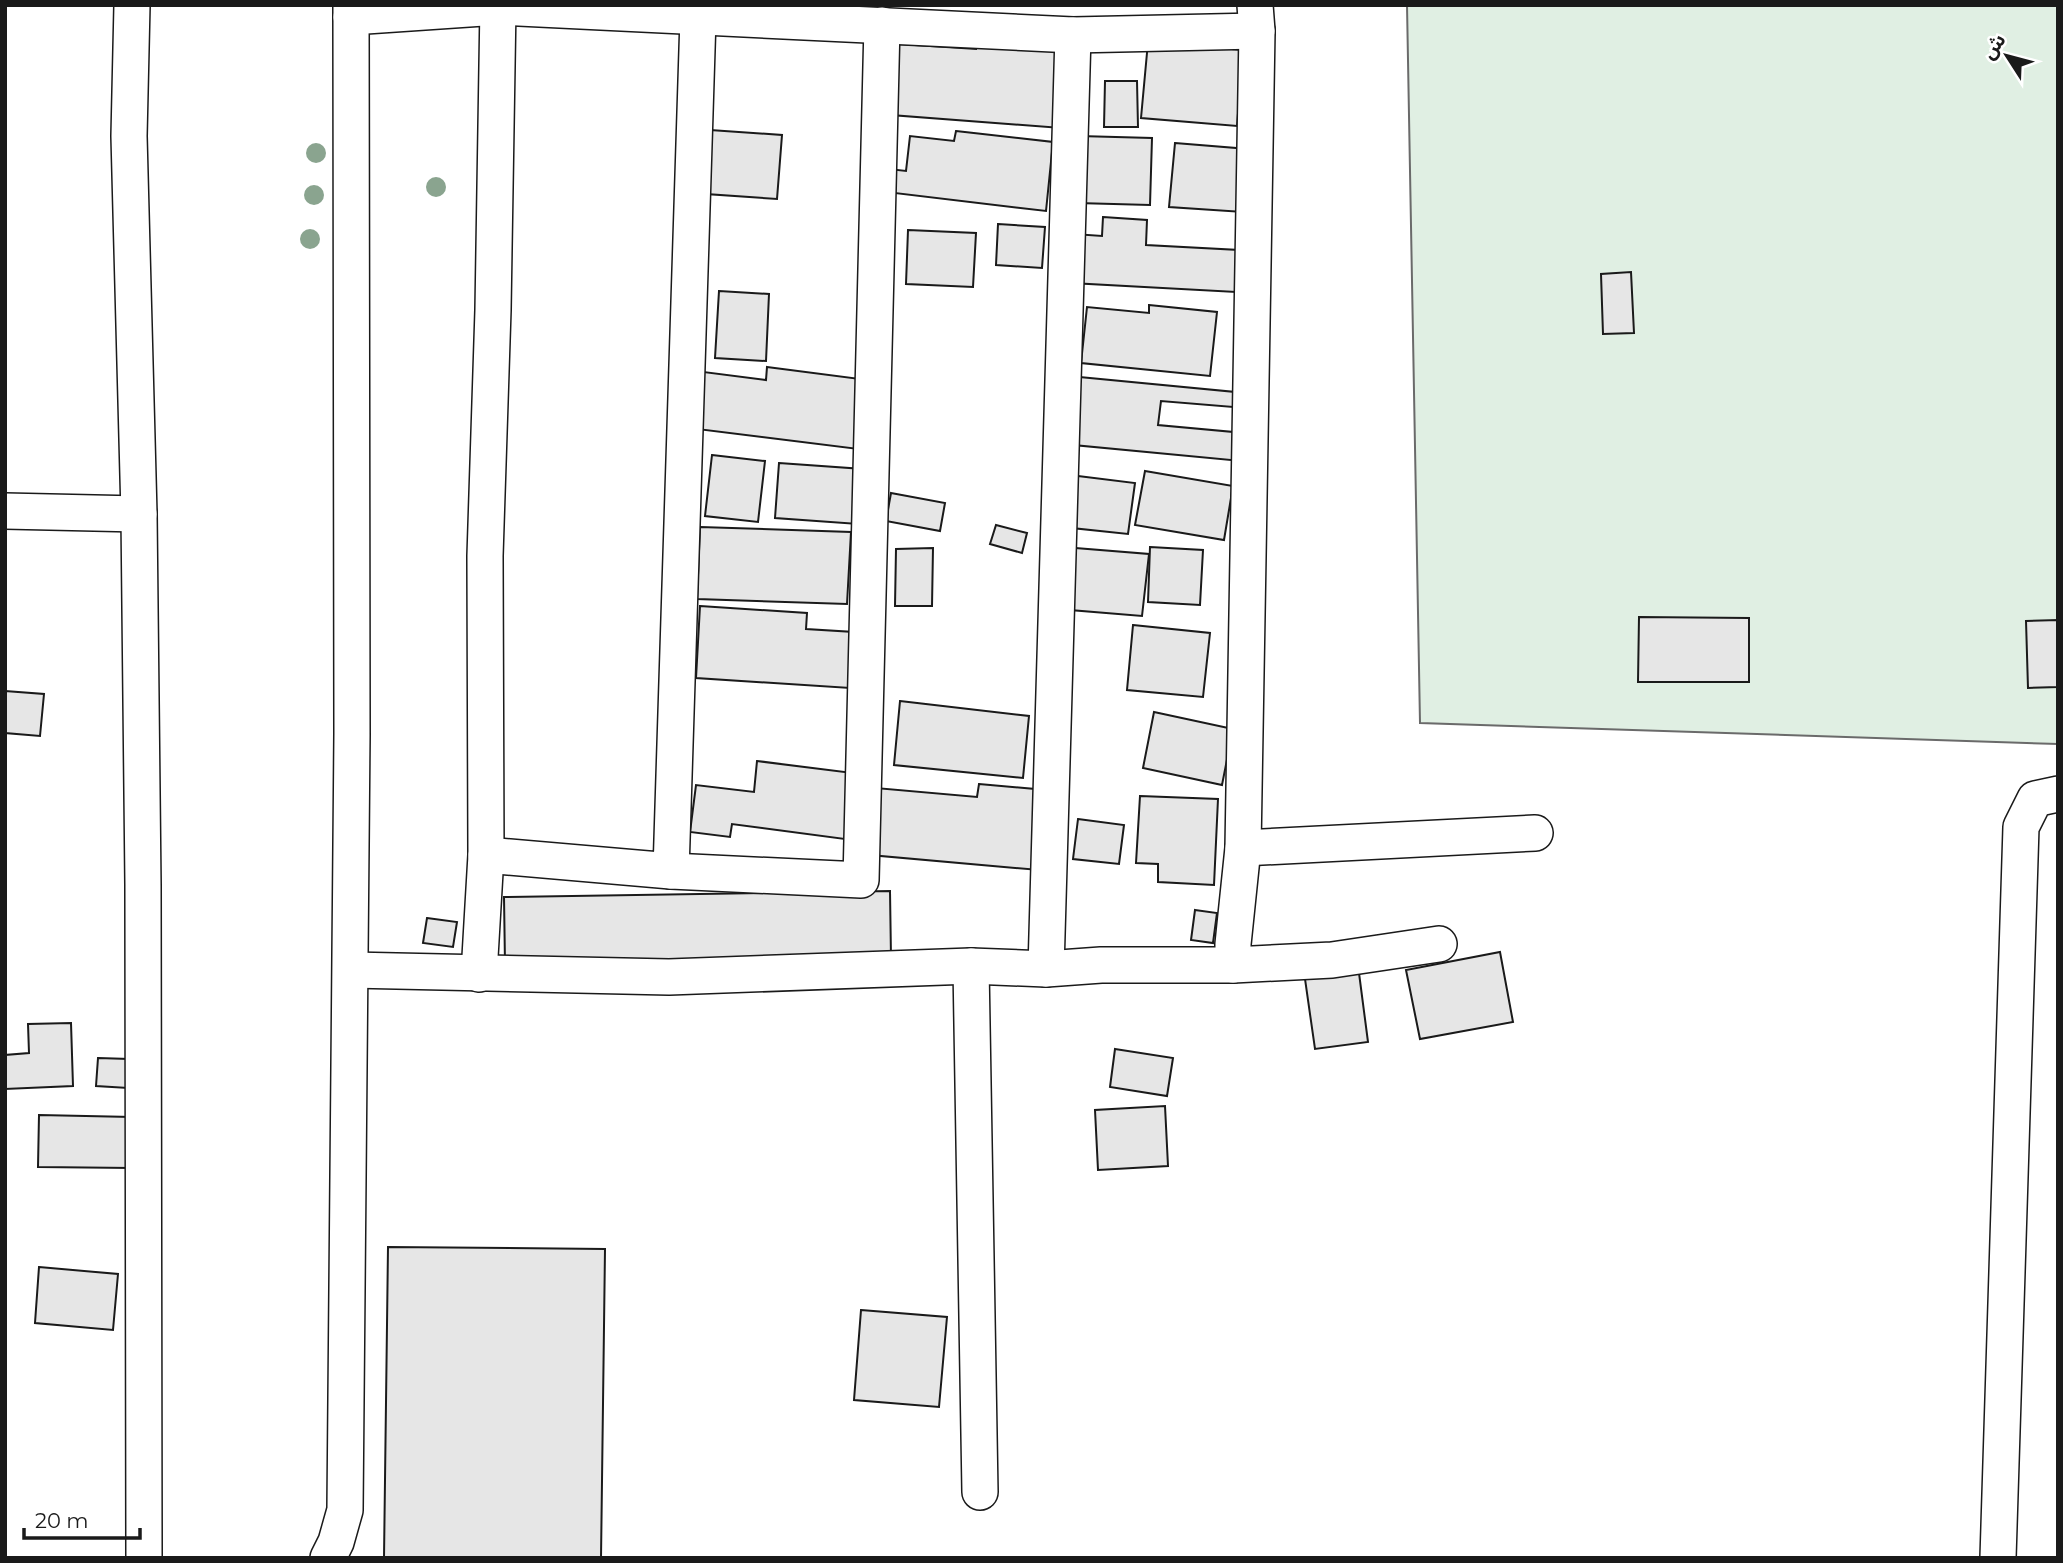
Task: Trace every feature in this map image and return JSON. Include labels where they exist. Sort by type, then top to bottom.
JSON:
[{"type":"street","points":[[132,5],[129,136],[139,514],[143,898],[144,1558]]},
{"type":"street","points":[[479,974],[486,855],[485,555],[493,310],[498,6]]},
{"type":"street","points":[[328,1558],[336,1542],[345,1510],[351,970],[351,11],[498,6],[1073,35],[1256,18],[1243,848],[1233,965]]},
{"type":"street","points":[[671,871],[698,18]]},
{"type":"street","points":[[486,855],[671,871],[861,880],[882,25]]},
{"type":"street","points":[[1046,969],[1073,35]]},
{"type":"street","points":[[5,510],[139,514]]},
{"type":"street","points":[[1998,1558],[2021,827],[2035,799],[2058,794]]},
{"type":"street","points":[[1243,848],[1535,833]]},
{"type":"street","points":[[351,970],[669,977],[971,966],[1046,969],[1101,965],[1233,965],[1332,960],[1439,944]]},
{"type":"street","points":[[971,966],[980,1492]]},
{"type":"green space","points":[[1407,5],[2058,5],[2058,744],[1420,723]]},
{"type":"building","points":[[976,41],[1067,47],[1061,128],[891,115],[899,44],[976,49]]},
{"type":"building","points":[[1148,42],[1243,50],[1237,126],[1141,118]]},
{"type":"building","points":[[1105,81],[1137,81],[1138,127],[1104,127]]},
{"type":"building","points":[[710,130],[782,135],[777,199],[706,194]]},
{"type":"building","points":[[956,131],[1053,142],[1046,211],[886,192],[889,169],[906,171],[910,136],[954,141]]},
{"type":"building","points":[[1079,136],[1152,138],[1150,205],[1077,203]]},
{"type":"building","points":[[1175,143],[1248,149],[1243,212],[1169,207]]},
{"type":"building","points":[[1103,217],[1147,220],[1146,245],[1239,250],[1236,292],[1071,283],[1074,234],[1102,236]]},
{"type":"building","points":[[998,224],[1045,227],[1042,268],[996,265]]},
{"type":"building","points":[[908,230],[976,233],[973,287],[906,284]]},
{"type":"building","points":[[1631,272],[1634,333],[1603,334],[1601,274]]},
{"type":"building","points":[[719,291],[769,294],[766,361],[715,358]]},
{"type":"building","points":[[1149,305],[1217,312],[1210,376],[1081,363],[1087,307],[1149,313]]},
{"type":"building","points":[[767,367],[868,380],[858,449],[697,429],[704,372],[766,380]]},
{"type":"building","points":[[1069,376],[1235,392],[1233,407],[1161,401],[1158,425],[1244,433],[1241,461],[1063,444]]},
{"type":"building","points":[[712,455],[765,461],[758,522],[705,516]]},
{"type":"building","points":[[779,463],[863,469],[858,524],[775,518]]},
{"type":"building","points":[[1145,471],[1233,486],[1224,540],[1135,525]]},
{"type":"building","points":[[1078,476],[1135,483],[1128,534],[1072,528]]},
{"type":"building","points":[[891,493],[945,503],[940,531],[886,521]]},
{"type":"building","points":[[996,525],[1027,533],[1022,553],[990,544]]},
{"type":"building","points":[[700,527],[851,532],[847,604],[697,599]]},
{"type":"building","points":[[1063,547],[1149,554],[1142,616],[1058,609]]},
{"type":"building","points":[[1150,547],[1203,550],[1200,605],[1148,602]]},
{"type":"building","points":[[933,548],[932,606],[895,606],[896,549]]},
{"type":"building","points":[[700,606],[807,613],[806,629],[854,632],[850,688],[696,678]]},
{"type":"building","points":[[1639,617],[1749,618],[1749,682],[1638,682]]},
{"type":"building","points":[[2058,620],[2058,687],[2028,688],[2026,621]]},
{"type":"building","points":[[1133,625],[1210,633],[1203,697],[1127,690]]},
{"type":"building","points":[[5,691],[44,694],[40,736],[5,733]]},
{"type":"building","points":[[900,701],[1029,716],[1023,778],[894,765]]},
{"type":"building","points":[[1154,712],[1233,729],[1222,785],[1143,768]]},
{"type":"building","points":[[757,761],[861,774],[852,840],[732,824],[730,837],[690,832],[696,785],[754,792]]},
{"type":"building","points":[[979,784],[1046,790],[1039,870],[870,855],[876,788],[977,797]]},
{"type":"building","points":[[1140,796],[1218,799],[1214,885],[1158,882],[1158,864],[1136,863]]},
{"type":"building","points":[[1078,819],[1124,825],[1119,864],[1073,859]]},
{"type":"building","points":[[890,891],[891,958],[505,964],[504,897]]},
{"type":"building","points":[[1195,910],[1217,913],[1213,943],[1191,940]]},
{"type":"building","points":[[427,918],[457,922],[453,947],[423,943]]},
{"type":"building","points":[[1500,952],[1513,1022],[1420,1039],[1406,970]]},
{"type":"building","points":[[1359,973],[1368,1042],[1315,1049],[1305,979]]},
{"type":"building","points":[[71,1023],[73,1086],[5,1089],[5,1055],[29,1053],[28,1024]]},
{"type":"building","points":[[1115,1049],[1173,1058],[1167,1096],[1110,1087]]},
{"type":"building","points":[[98,1058],[129,1059],[128,1088],[96,1086]]},
{"type":"building","points":[[1165,1106],[1168,1166],[1098,1170],[1095,1110]]},
{"type":"building","points":[[39,1115],[132,1117],[132,1168],[38,1167]]},
{"type":"building","points":[[388,1247],[605,1249],[601,1558],[384,1558]]},
{"type":"building","points":[[39,1267],[118,1274],[113,1330],[35,1323]]},
{"type":"building","points":[[861,1310],[947,1317],[939,1407],[854,1400]]}]
